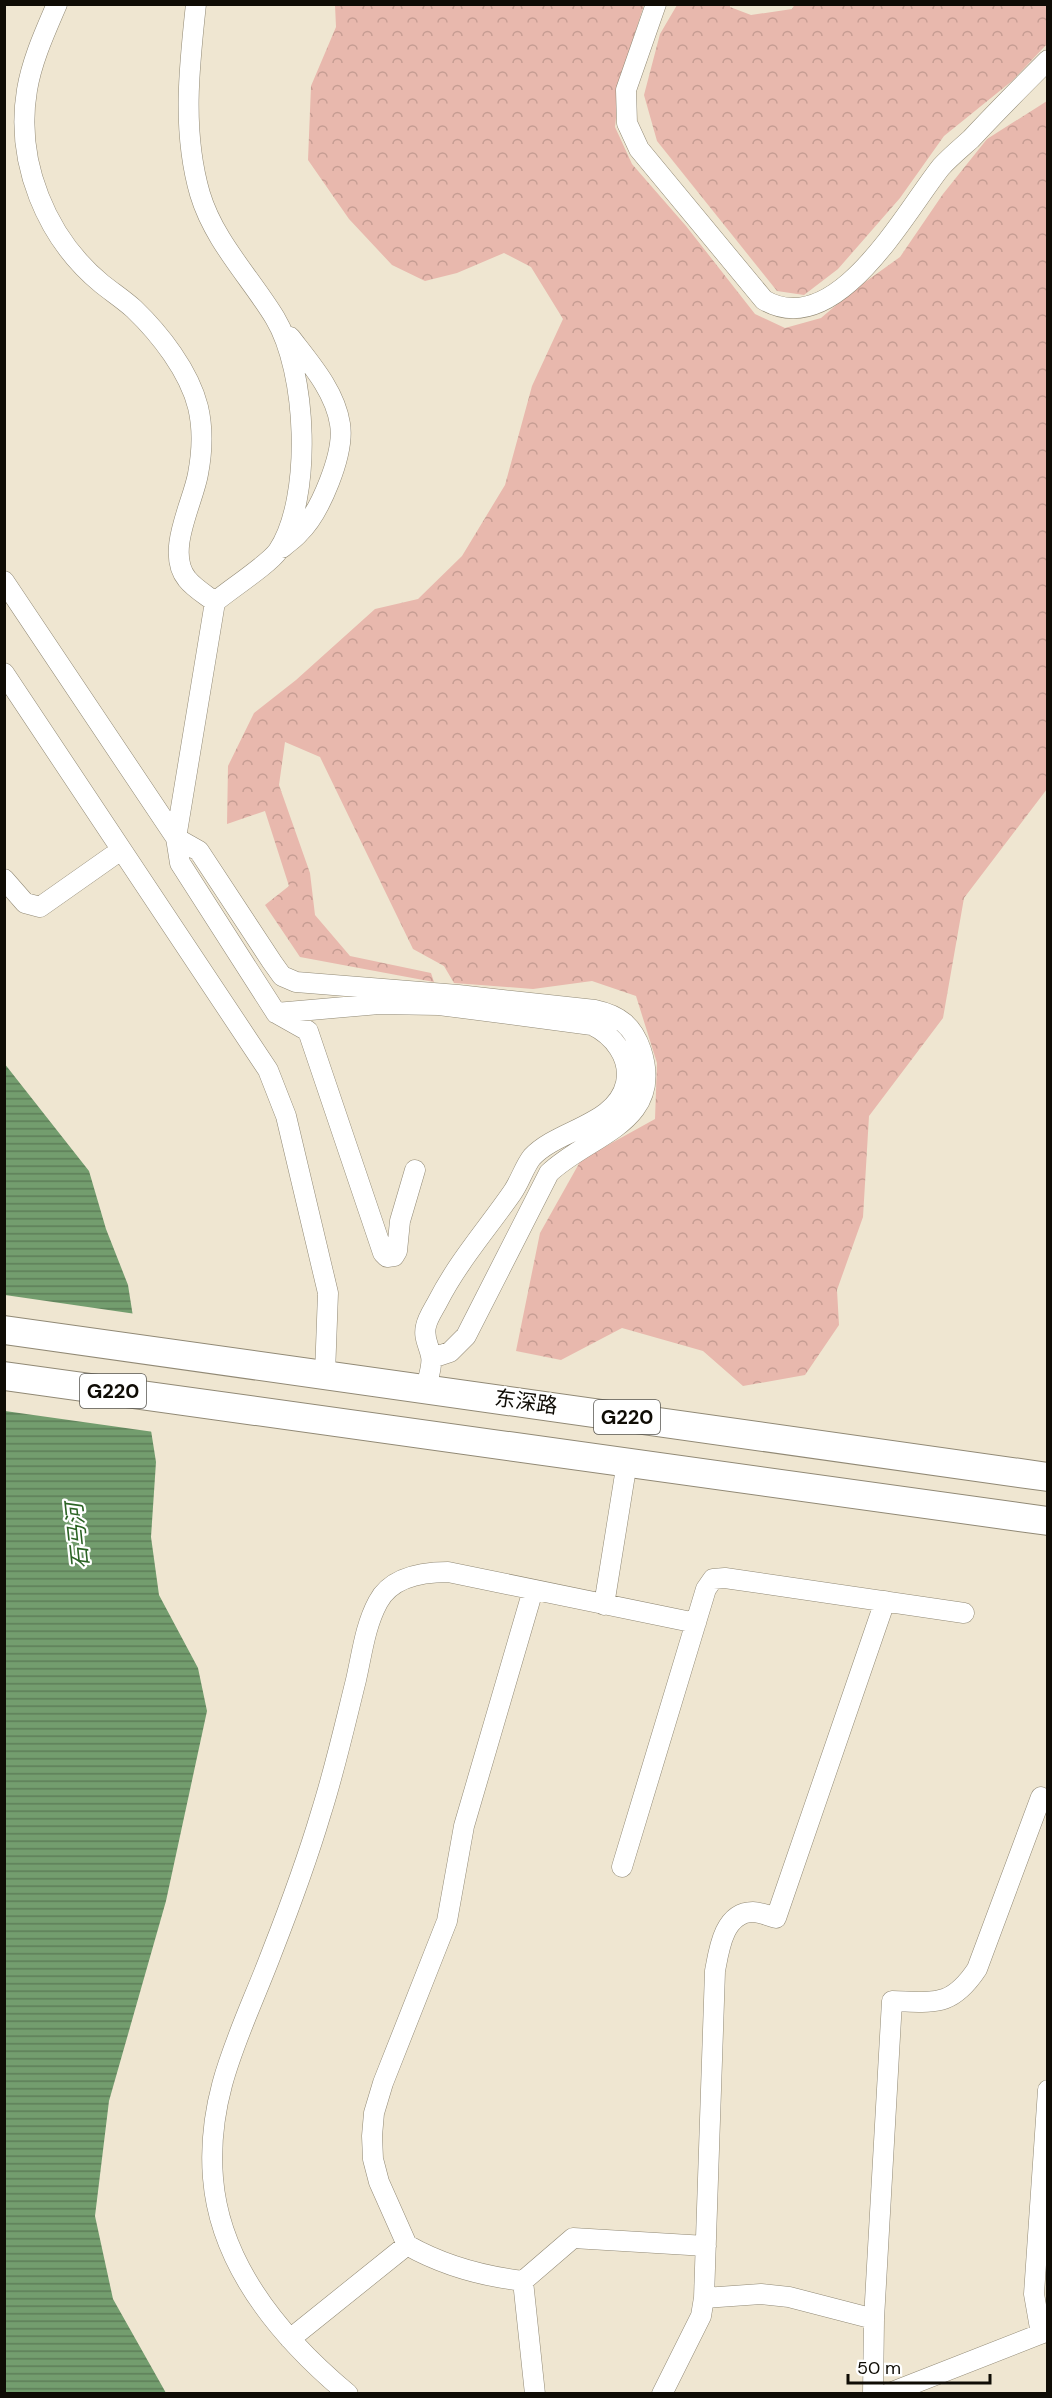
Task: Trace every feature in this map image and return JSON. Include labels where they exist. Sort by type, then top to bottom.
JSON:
[{"type":"highway","name":"东深路","points":[[4,1330],[1047,1477]]},
{"type":"highway","name":"G220","points":[[4,1376],[1047,1521]]},
{"type":"street","points":[[57,4],[41,40],[27,90],[25,139],[34,185],[50,223],[76,260],[133,308],[155,331],[184,374],[198,406],[202,443],[198,475],[179,542],[179,559],[186,578],[214,602]]},
{"type":"street","points":[[196,4],[188,78],[192,162],[201,196],[212,223],[276,319],[321,377],[341,425],[340,448],[335,466],[321,499],[301,532],[214,602],[176,838],[180,863],[276,1013],[308,1031],[383,1252],[387,1257],[394,1256],[397,1251],[400,1221],[416,1170]]},
{"type":"street","points":[[656,4],[626,90],[627,123],[639,149],[764,300],[777,308],[794,309],[821,302],[843,287],[878,254],[942,166],[1047,60]]},
{"type":"street","points":[[276,319],[291,350],[302,425],[300,484],[292,518],[277,552]]},
{"type":"street","points":[[4,581],[176,838],[199,851],[282,976],[296,982],[458,995],[595,1010],[612,1014],[624,1021],[637,1040],[644,1061],[646,1082],[639,1104],[626,1121],[565,1158],[549,1173],[466,1336],[450,1352],[432,1358]]},
{"type":"street","points":[[4,673],[267,1070],[279,1094],[328,1293],[325,1374]]},
{"type":"street","points":[[4,879],[25,903],[40,907],[121,850]]},
{"type":"street","points":[[276,1013],[379,1004],[439,1005],[592,1024],[606,1032],[618,1045],[625,1066],[626,1083],[615,1104],[599,1116],[542,1148],[530,1160],[518,1185],[451,1275],[426,1325],[425,1340],[432,1358],[426,1388]]},
{"type":"street","points":[[604,1605],[627,1462]]},
{"type":"street","points":[[348,2394],[318,2369],[290,2340],[261,2304],[234,2260],[220,2219],[213,2180],[212,2140],[219,2092],[236,2040],[272,1953],[321,1815],[338,1756],[369,1623],[379,1600],[392,1586],[410,1577],[428,1572],[448,1572],[696,1623]]},
{"type":"street","points":[[622,1867],[709,1583],[718,1578],[964,1613]]},
{"type":"street","points":[[523,2281],[462,2270],[431,2259],[407,2245],[379,2182],[373,2159],[372,2136],[374,2113],[383,2083],[447,1921],[464,1826],[533,1590]]},
{"type":"street","points":[[662,2394],[701,2316],[704,2298],[715,1971],[719,1948],[729,1924],[740,1915],[753,1912],[776,1918],[885,1600]]},
{"type":"street","points":[[873,2394],[874,2319],[892,2001],[940,2002],[964,1988],[977,1970],[1041,1797]]},
{"type":"street","points":[[887,2394],[1044,2332],[1034,2294],[1047,2090]]},
{"type":"street","points":[[523,2281],[573,2238],[706,2246]]},
{"type":"street","points":[[290,2340],[407,2245]]},
{"type":"street","points":[[523,2281],[535,2394]]},
{"type":"street","points":[[704,2298],[761,2294],[789,2297],[874,2319]]},
{"type":"green space","points":[[795,4],[1032,4],[1048,6],[1047,44],[1012,81],[944,136],[900,198],[838,269],[804,295],[777,291],[657,141],[644,95],[660,34],[677,5],[730,5],[730,7],[751,15],[792,9]]},
{"type":"green space","points":[[335,5],[644,5],[620,80],[615,127],[632,164],[686,226],[755,314],[785,328],[821,318],[854,290],[900,257],[943,194],[987,139],[1047,101],[1047,789],[964,898],[943,1018],[869,1116],[863,1217],[837,1290],[839,1325],[805,1375],[743,1386],[703,1351],[622,1328],[561,1360],[516,1351],[540,1233],[581,1160],[655,1119],[657,1063],[636,996],[592,981],[533,989],[454,983],[444,966],[413,949],[320,757],[285,742],[279,785],[310,873],[315,915],[350,956],[431,973],[434,982],[300,957],[265,905],[289,886],[265,811],[227,824],[228,766],[254,713],[296,680],[375,609],[418,599],[462,556],[505,485],[532,386],[563,319],[531,267],[504,253],[457,273],[425,281],[392,265],[349,219],[308,160],[311,86],[336,27]]},
{"type":"water","name":"石马河","points":[[4,1063],[89,1171],[106,1229],[128,1285],[156,1462],[151,1537],[159,1595],[198,1668],[207,1711],[166,1901],[109,2101],[95,2216],[113,2299],[166,2393],[5,2393]]},
{"type":"pier","points":[[5,1295],[136,1314],[154,1432],[5,1411]]}]
